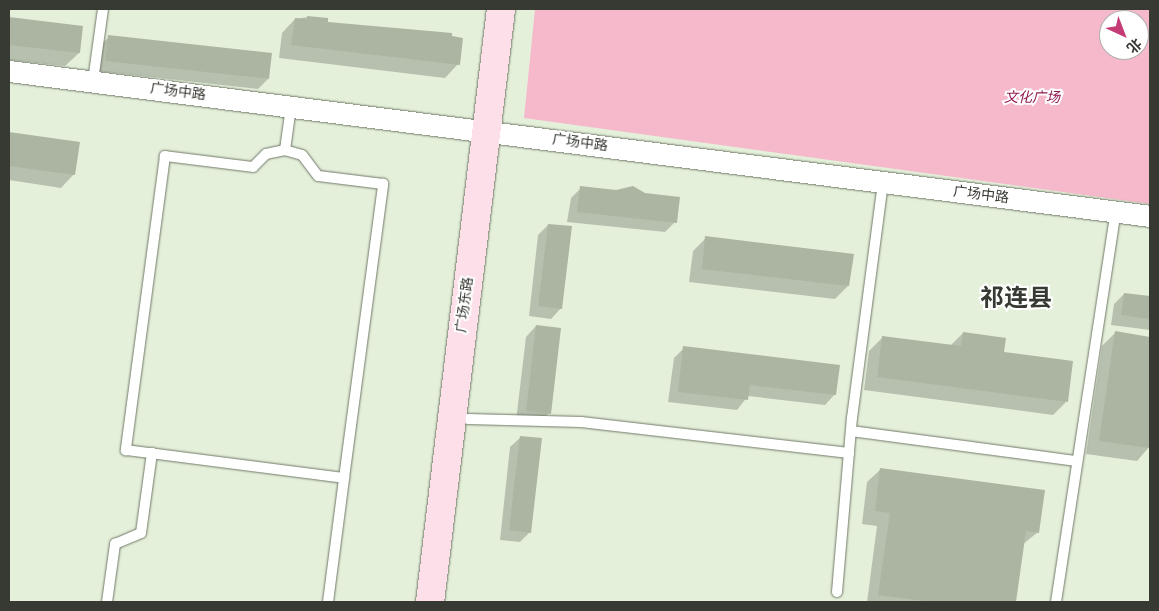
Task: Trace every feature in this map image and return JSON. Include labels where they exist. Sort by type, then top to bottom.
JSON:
[{"type":"street","name":"广场东路","points":[[446,602],[468,419],[494,133],[501,9]]},
{"type":"street","name":"广场东路","points":[[430,602],[494,133],[517,9]]},
{"type":"street","name":"广场中路","points":[[9,71],[1150,216]]},
{"type":"lane","points":[[93,81],[103,9]]},
{"type":"lane","points":[[285,150],[290,106]]},
{"type":"lane","points":[[328,602],[383,184],[318,176],[302,155],[285,150],[266,154],[253,167],[165,156],[126,450],[344,478]]},
{"type":"lane","points":[[837,592],[849,453],[883,182]]},
{"type":"lane","points":[[1056,602],[1116,212]]},
{"type":"lane","points":[[468,419],[581,422],[849,453]]},
{"type":"lane","points":[[852,431],[1077,461]]},
{"type":"lane","points":[[107,602],[115,544],[141,533],[152,453]]},
{"type":"green space","name":"文化广场","points":[[535,9],[1150,9],[1150,204],[524,118]]},
{"type":"building","points":[[307,16],[328,18],[328,22],[452,33],[452,36],[463,38],[460,65],[291,45],[295,18],[307,19]]},
{"type":"building","points":[[9,17],[83,26],[80,53],[9,45]]},
{"type":"building","points":[[108,35],[272,53],[269,79],[105,61]]},
{"type":"building","points":[[9,132],[80,142],[75,175],[9,166]]},
{"type":"building","points":[[580,186],[616,190],[633,186],[645,193],[680,197],[677,223],[577,212]]},
{"type":"building","points":[[548,224],[572,226],[562,309],[538,306]]},
{"type":"building","points":[[705,236],[854,254],[849,286],[702,269]]},
{"type":"building","points":[[1124,293],[1150,296],[1150,319],[1121,315]]},
{"type":"building","points":[[536,325],[561,328],[551,414],[526,411]]},
{"type":"building","points":[[1115,331],[1150,337],[1150,448],[1099,441]]},
{"type":"building","points":[[963,332],[1006,338],[1004,352],[1073,361],[1068,402],[877,377],[882,336],[961,346]]},
{"type":"building","points":[[683,346],[840,365],[836,395],[750,385],[748,400],[678,392]]},
{"type":"building","points":[[520,436],[542,438],[531,533],[509,530]]},
{"type":"building","points":[[880,468],[1045,490],[1039,533],[1026,531],[1016,602],[932,602],[878,595],[890,513],[875,511]]},
{"type":"district","name":"祁连县","points":[[1016,299]]}]
